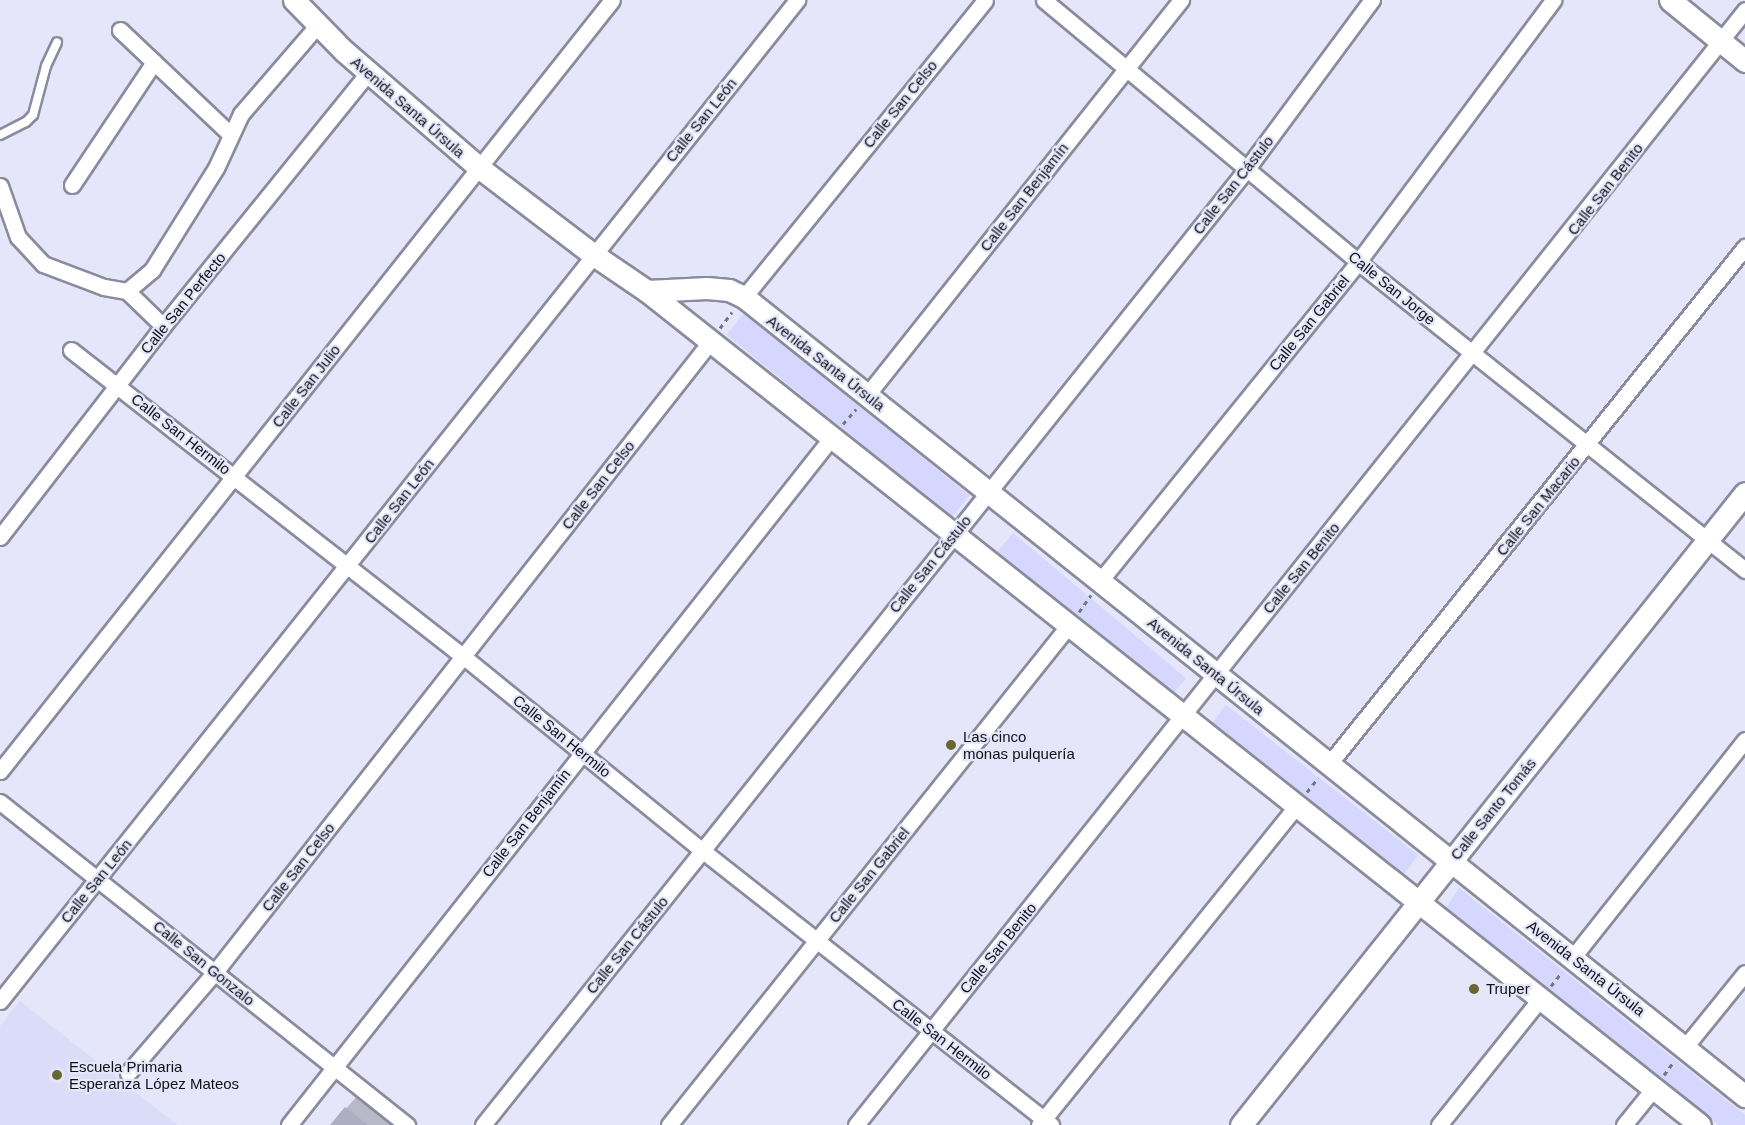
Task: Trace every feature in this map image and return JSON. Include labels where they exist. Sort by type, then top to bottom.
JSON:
[{"type":"street","name":"Avenida Santa Úrsula","points":[[294,0],[317,26],[477,166],[594,255],[647,291],[1419,900],[1700,1125]]},
{"type":"street","name":"Calle San Julio","points":[[0,771],[235,476],[477,166],[612,0]]},
{"type":"street","name":"Calle San León","points":[[0,1001],[797,0]]},
{"type":"street","name":"Calle San Celso","points":[[744,297],[985,0]]},
{"type":"street","name":"Calle San Jorge","points":[[1044,0],[1246,171],[1745,570]]},
{"type":"street","name":"Calle San Benjamín","points":[[867,395],[1181,0]]},
{"type":"street","name":"Calle San Cástulo","points":[[483,1125],[1246,171],[1372,0]]},
{"type":"street","name":"Calle San Gabriel","points":[[1100,581],[1358,262],[1553,0]]},
{"type":"street","points":[[1670,0],[1745,61]]},
{"type":"street","name":"Calle San Benito","points":[[856,1125],[1745,10]]},
{"type":"street","points":[[127,291],[152,270],[216,168],[241,114],[317,26]]},
{"type":"street","points":[[120,30],[230,134]]},
{"type":"street","points":[[72,185],[154,62]]},
{"type":"street","name":"Calle San Perfecto","points":[[0,537],[164,326],[369,72]]},
{"type":"street","points":[[0,186],[5,226],[43,264],[104,287],[127,291],[164,326]]},
{"type":"street","name":"Calle San Macario","points":[[1329,764],[1745,247]]},
{"type":"street","name":"Avenida Santa Úrsula","points":[[647,291],[707,288],[729,290],[744,297],[1450,861],[1574,957],[1745,1096]]},
{"type":"street","name":"Calle San Celso","points":[[128,1073],[215,972],[710,342]]},
{"type":"street","name":"Calle San Hermilo","points":[[71,350],[119,385],[464,657],[1045,1123]]},
{"type":"street","name":"Calle San Benjamín","points":[[289,1125],[581,752],[832,437]]},
{"type":"street","name":"Calle Santo Tomás","points":[[1241,1125],[1745,493]]},
{"type":"street","name":"Calle San Gabriel","points":[[669,1125],[1069,625]]},
{"type":"street","points":[[1574,957],[1745,740]]},
{"type":"street","name":"Calle San Gonzalo","points":[[0,802],[407,1125]]},
{"type":"street","points":[[1045,1123],[1297,805]]},
{"type":"street","points":[[1685,1047],[1745,973]]},
{"type":"street","points":[[1439,1125],[1540,999]]},
{"type":"street","points":[[1624,1125],[1654,1088]]},
{"type":"lane","points":[[0,135],[26,122],[33,115],[46,66],[57,42]]},
{"type":"path","points":[[710,342],[744,297]]},
{"type":"path","points":[[832,437],[867,395]]},
{"type":"path","points":[[1069,625],[1100,581]]},
{"type":"path","points":[[1297,805],[1329,764]]},
{"type":"path","points":[[1540,999],[1574,957]]},
{"type":"path","points":[[1654,1088],[1685,1047]]},
{"type":"shaded area","points":[[744,313],[969,496],[952,517],[726,335]]},
{"type":"shaded area","points":[[1013,533],[1186,678],[1169,698],[996,553]]},
{"type":"shaded area","points":[[1226,705],[1418,855],[1403,874],[1211,724]]},
{"type":"shaded area","points":[[1459,888],[1745,1115],[1745,1125],[1718,1125],[1446,908]]},
{"type":"shaded area","name":"Escuela Primaria Esperanza López Mateos","points":[[20,1001],[177,1125],[0,1125],[0,1026]]},
{"type":"building","points":[[345,1107],[368,1125],[330,1125]]},
{"type":"place","name":"Las cinco monas pulquería","points":[[951,745]]},
{"type":"place","name":"Truper","points":[[1474,989]]},
{"type":"place","name":"Escuela Primaria Esperanza López Mateos","points":[[57,1075]]}]
